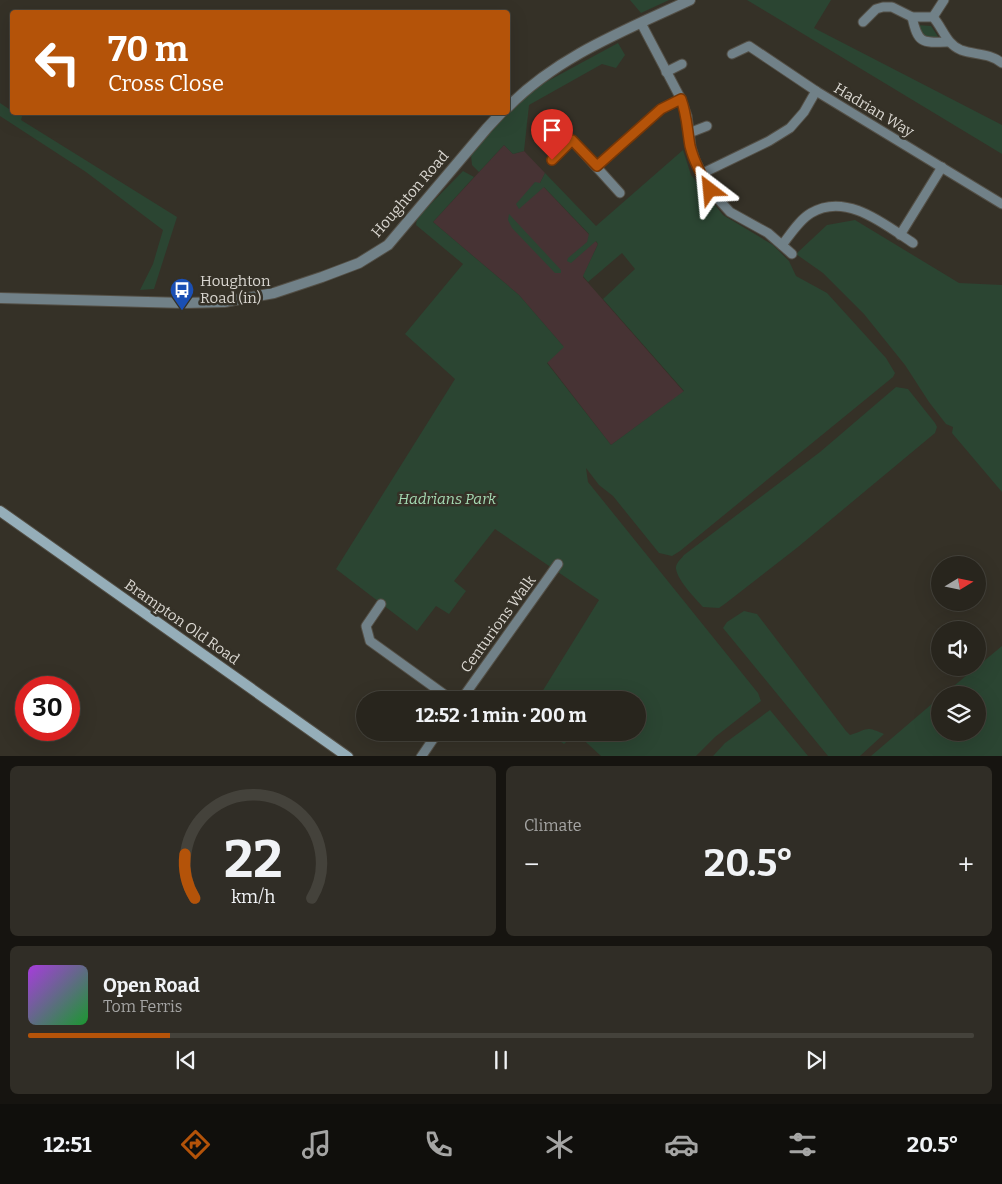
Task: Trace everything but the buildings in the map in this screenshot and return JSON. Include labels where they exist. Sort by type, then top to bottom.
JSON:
[{"type":"main road","name":"Brampton Old Road","points":[[0,511],[348,756]]},
{"type":"street","points":[[510,105],[525,89],[575,56],[690,0]]},
{"type":"street","points":[[933,17],[944,0]]},
{"type":"street","points":[[863,22],[876,9],[883,6],[912,17],[933,17],[949,42],[960,50],[988,55],[1002,63]]},
{"type":"street","points":[[912,17],[916,33],[921,40],[929,43],[949,42]]},
{"type":"street","points":[[641,23],[681,99],[687,116],[690,146],[701,174],[710,190],[730,212],[768,233],[792,254]]},
{"type":"street","name":"Hadrian Way","points":[[732,54],[749,46],[816,91],[1002,204]]},
{"type":"street","points":[[666,72],[682,64]]},
{"type":"street","points":[[701,174],[769,141],[790,128],[804,112],[816,91]]},
{"type":"street","points":[[597,166],[661,109],[681,99]]},
{"type":"street","name":"Houghton Road","points":[[0,298],[184,304],[224,302],[274,293],[322,277],[359,263],[388,245],[499,115]]},
{"type":"street","points":[[689,133],[707,126]]},
{"type":"street","points":[[552,160],[572,140],[620,193]]},
{"type":"street","points":[[900,235],[942,167]]},
{"type":"street","points":[[782,245],[809,214],[823,208],[840,206],[861,211],[913,243]]},
{"type":"street","name":"Centurions Walk","points":[[467,691],[558,564]]},
{"type":"street","points":[[381,604],[366,626],[370,641],[439,691]]},
{"type":"street","points":[[421,756],[432,741]]},
{"type":"shaded area","points":[[504,145],[513,154],[524,151],[545,173],[540,183],[598,244],[583,277],[684,392],[611,445],[547,362],[563,346],[519,295],[433,222]]},
{"type":"green space","points":[[630,0],[669,0],[641,13]]},
{"type":"green space","points":[[747,0],[831,0],[814,28],[1002,125],[1002,154]]},
{"type":"green space","points":[[917,25],[931,26],[939,38],[925,37]]},
{"type":"green space","points":[[618,43],[625,55],[616,68],[602,64],[529,105],[524,151],[513,154],[504,145],[479,172],[472,165],[471,155],[502,115],[510,115],[510,108],[535,88]]},
{"type":"green space","points":[[0,103],[10,110],[10,115],[22,115],[21,120],[177,217],[154,289],[140,290],[153,264],[163,230],[86,172],[0,116]]},
{"type":"green space","name":"Hadrians Park","points":[[683,150],[691,175],[723,215],[773,245],[789,261],[796,276],[827,293],[886,358],[895,373],[893,377],[672,556],[659,553],[613,496],[599,485],[586,468],[588,482],[758,693],[761,701],[715,737],[696,756],[601,756],[585,741],[646,741],[646,691],[543,691],[599,600],[495,529],[454,581],[466,591],[449,614],[436,606],[417,631],[336,569],[455,379],[405,334],[463,264],[416,225],[417,218],[463,171],[474,177],[433,222],[519,295],[564,347],[547,363],[611,445],[684,391],[603,299],[635,269],[622,253],[588,282],[583,276],[598,244],[596,241],[571,263],[567,261],[568,258],[587,242],[589,234],[544,187],[519,209],[516,204],[535,182],[540,183],[545,173],[596,226]]},
{"type":"green space","points":[[509,214],[561,270],[561,273],[555,273],[512,228],[508,220]]},
{"type":"green space","points":[[855,220],[959,283],[1002,285],[1002,492],[952,433],[953,427],[946,424],[905,365],[864,314],[823,273],[796,254],[827,225]]},
{"type":"green space","points":[[896,387],[908,389],[935,423],[937,427],[935,433],[798,547],[726,603],[719,608],[703,607],[677,574],[676,565],[684,555],[820,452]]},
{"type":"green space","points":[[744,611],[757,614],[850,735],[869,729],[884,734],[860,756],[828,756],[723,628],[727,622]]},
{"type":"green space","points":[[1002,646],[1002,756],[871,756],[931,705],[931,741],[986,741],[986,686],[954,686],[966,676],[986,676],[986,659]]},
{"type":"green space","points":[[770,710],[808,756],[713,756],[725,743]]},
{"type":"place","name":"Houghton Road (in)","points":[[182,311]]},
{"type":"route","points":[[552,160],[572,140],[597,166],[661,109],[681,99],[687,116],[690,146],[701,174],[710,190]]}]
